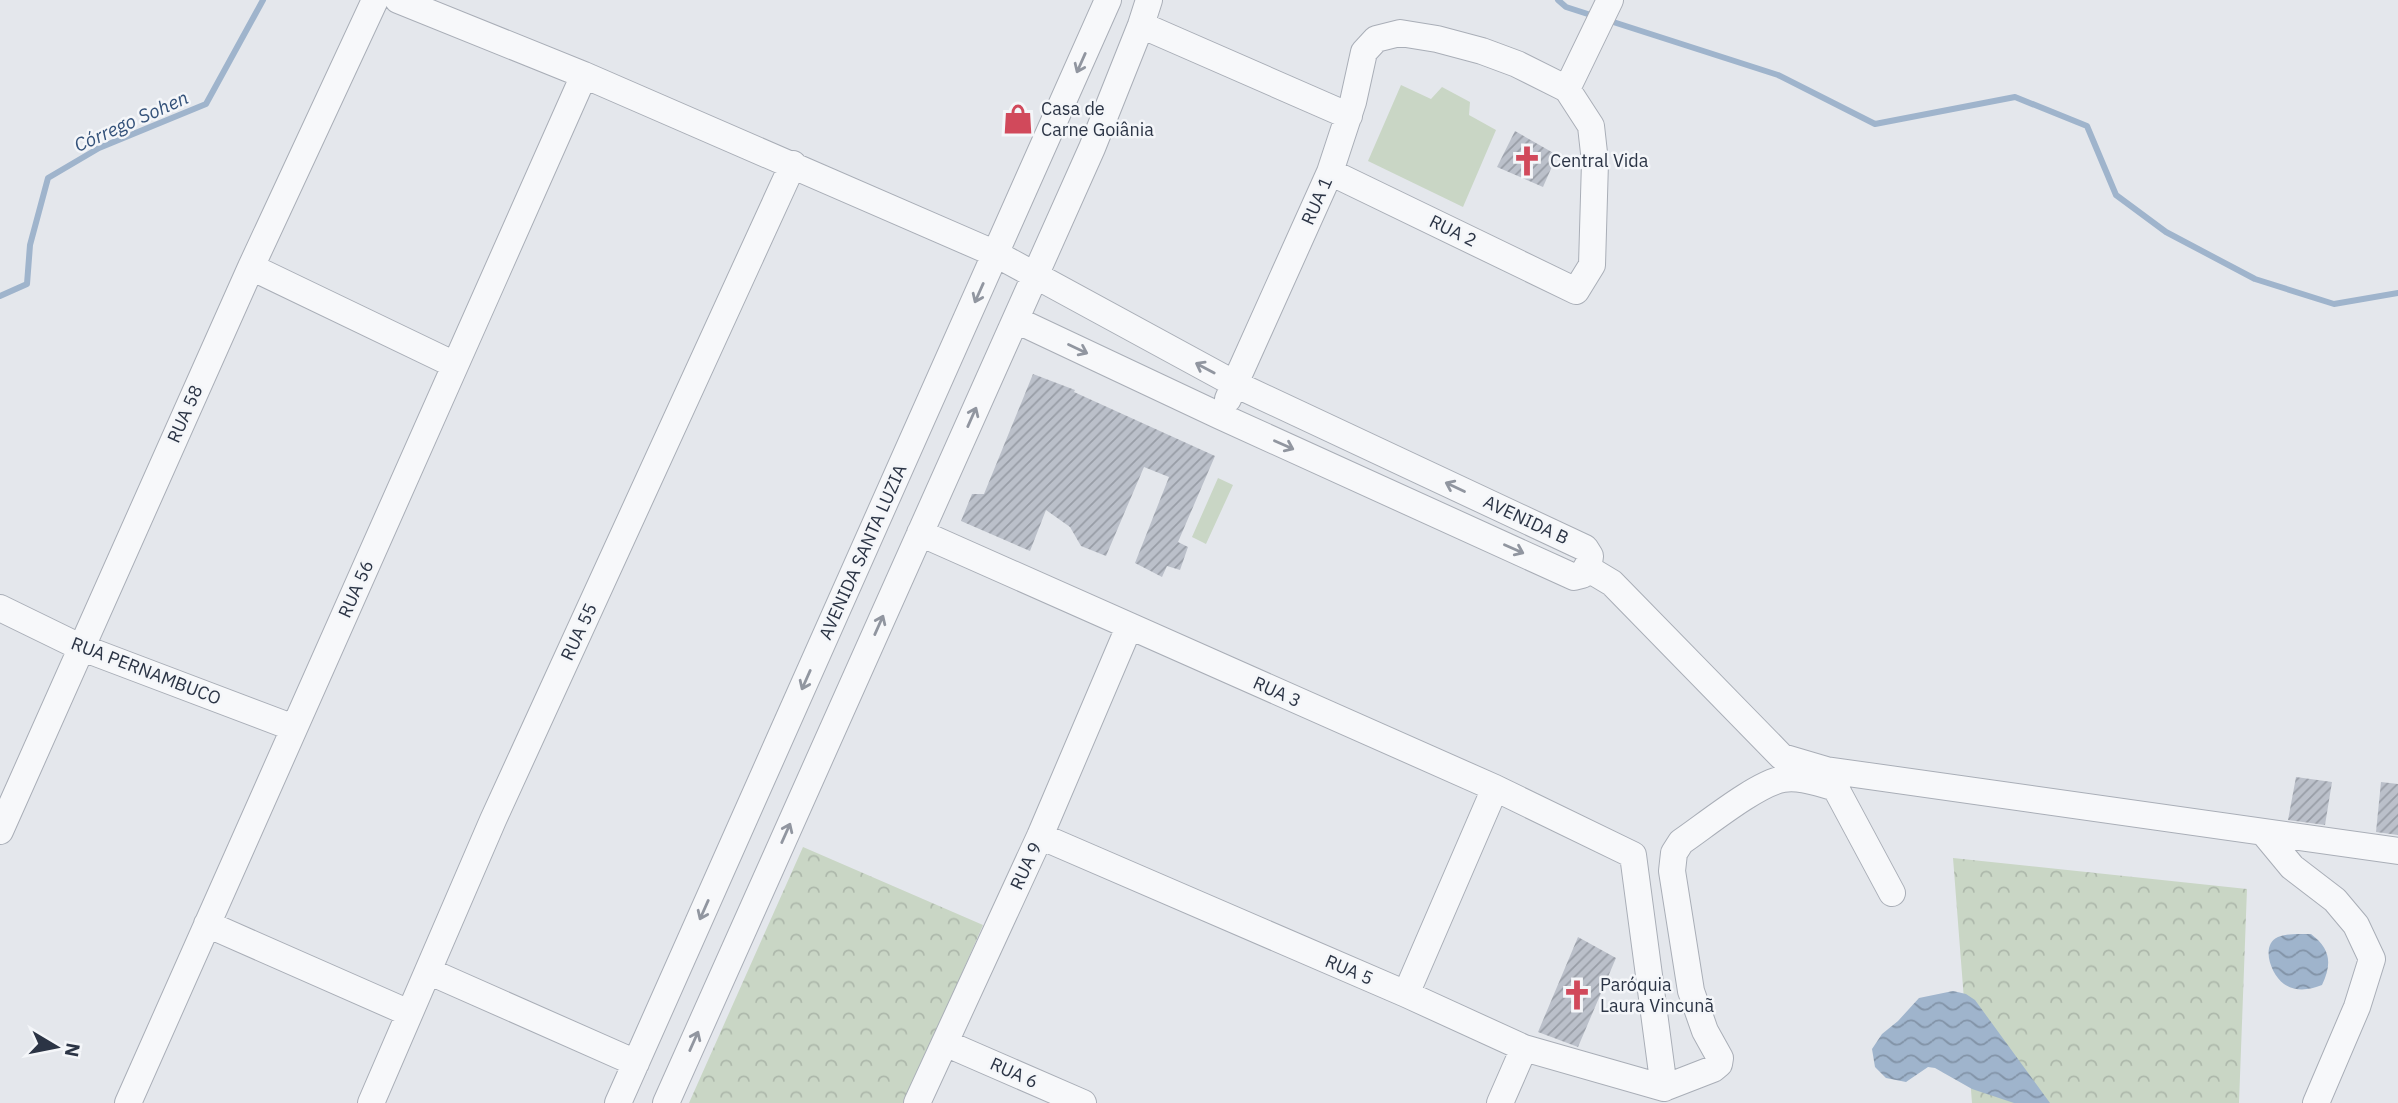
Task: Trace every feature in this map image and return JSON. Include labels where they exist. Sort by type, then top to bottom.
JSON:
[{"type":"street","name":"RUA 58","points":[[0,831],[251,267],[375,0]]},
{"type":"street","name":"AVENIDA B","points":[[398,0],[584,75],[996,254],[1235,384],[1585,548],[1590,556],[1587,568],[1582,575],[1574,577],[1016,320]]},
{"type":"street","name":"AVENIDA SANTA LUZIA","points":[[618,1103],[1108,0]]},
{"type":"street","points":[[666,1103],[1092,148],[1149,0]]},
{"type":"street","points":[[1566,89],[1605,12]]},
{"type":"street","points":[[1141,25],[1349,116]]},
{"type":"street","name":"RUA 1","points":[[1220,416],[1330,172],[1349,116],[1364,52],[1376,38],[1400,33],[1482,51],[1517,64],[1566,89]]},
{"type":"street","name":"RUA 56","points":[[128,1103],[584,75]]},
{"type":"street","name":"RUA 2","points":[[1330,172],[1576,291],[1592,265],[1595,162],[1591,126],[1566,89]]},
{"type":"street","name":"RUA 55","points":[[371,1103],[493,820],[793,164]]},
{"type":"street","points":[[251,267],[455,365]]},
{"type":"street","name":"RUA 3","points":[[920,533],[1495,788],[1633,855],[1664,1088]]},
{"type":"street","points":[[1587,568],[1612,583],[1782,757],[1831,779],[1892,893]]},
{"type":"street","name":"RUA PERNAMBUCO","points":[[0,608],[80,647],[294,728]]},
{"type":"street","name":"RUA 9","points":[[918,1103],[1040,835],[1129,627]]},
{"type":"street","points":[[1664,1088],[1713,1069],[1719,1064],[1720,1058],[1704,1031],[1690,991],[1672,871],[1674,853],[1681,842],[1765,785],[1784,779],[1831,779],[2398,851]]},
{"type":"street","points":[[1406,994],[1495,788]]},
{"type":"street","points":[[2263,832],[2291,867],[2336,901],[2356,925],[2372,959],[2357,1007],[2315,1103]]},
{"type":"street","name":"RUA 5","points":[[1040,835],[1524,1048],[1664,1088]]},
{"type":"street","points":[[722,867],[763,885]]},
{"type":"street","points":[[207,924],[409,1013]]},
{"type":"street","points":[[428,971],[636,1063]]},
{"type":"street","name":"RUA 6","points":[[945,1043],[1083,1103]]},
{"type":"street","points":[[1500,1103],[1524,1048]]},
{"type":"green space","points":[[1401,85],[1431,99],[1442,87],[1470,102],[1469,115],[1496,130],[1463,207],[1368,161]]},
{"type":"green space","points":[[1218,478],[1233,485],[1206,544],[1192,537]]},
{"type":"green space","points":[[803,847],[983,925],[905,1103],[689,1103]]},
{"type":"green space","points":[[1953,858],[2247,889],[2239,1103],[1972,1103]]},
{"type":"water","points":[[2311,934],[2323,945],[2328,957],[2322,985],[2303,989],[2289,987],[2275,974],[2269,960],[2270,946],[2278,937]]},
{"type":"water","points":[[1953,991],[1966,994],[1975,1000],[2050,1103],[2014,1103],[1972,1089],[1935,1068],[1928,1067],[1906,1082],[1886,1078],[1875,1067],[1872,1049],[1882,1034],[1919,998]]},
{"type":"building","name":"Central Vida","points":[[1515,131],[1557,155],[1543,187],[1497,167]]},
{"type":"building","points":[[1033,374],[1075,390],[1074,392],[1215,456],[1178,542],[1188,547],[1180,570],[1167,566],[1162,577],[1135,563],[1169,477],[1144,467],[1106,556],[1081,546],[1070,527],[1046,510],[1030,551],[961,521],[972,494],[984,494]]},
{"type":"building","points":[[2296,777],[2332,782],[2325,825],[2288,820]]},
{"type":"building","points":[[2381,782],[2398,784],[2398,835],[2376,832]]},
{"type":"building","name":"Paróquia Laura Vincunã","points":[[1578,937],[1616,958],[1578,1047],[1538,1032]]},
{"type":"waterway","name":"Córrego Sohen","points":[[0,296],[27,284],[30,245],[48,178],[99,148],[206,104],[263,0]]},
{"type":"waterway","points":[[1558,0],[1566,7],[1594,16]]},
{"type":"waterway","points":[[1607,20],[1778,75],[1875,124],[2015,97],[2087,126],[2116,195],[2166,232],[2255,279],[2334,304],[2398,293]]},
{"type":"place","name":"Casa de Carne Goiânia","points":[[1018,119]]},
{"type":"place","name":"Central Vida","points":[[1527,161]]},
{"type":"place","name":"Paróquia Laura Vincunã","points":[[1577,995]]}]
